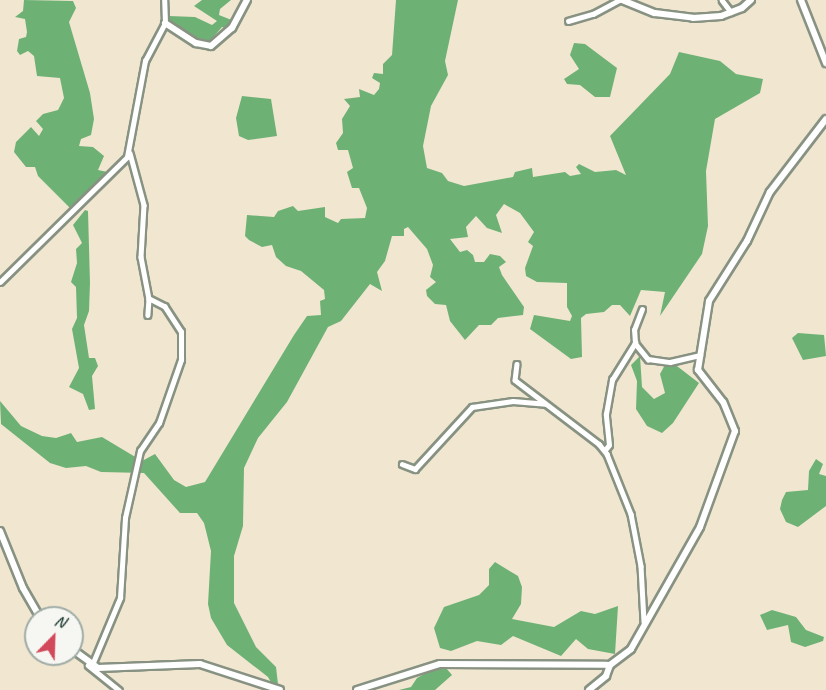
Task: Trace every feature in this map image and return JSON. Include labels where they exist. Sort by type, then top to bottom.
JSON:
[{"type":"street","points":[[0,282],[48,231],[118,167],[129,150],[144,61],[165,23],[164,0]]},
{"type":"street","points":[[165,23],[196,43],[211,46],[232,28],[247,0]]},
{"type":"street","points":[[568,21],[593,14],[621,0],[655,13],[686,18],[730,12],[751,0]]},
{"type":"street","points":[[722,0],[730,12]]},
{"type":"street","points":[[801,0],[826,63]]},
{"type":"street","points":[[589,690],[606,676],[610,665],[631,649],[644,622],[700,527],[735,431],[723,402],[699,374],[709,302],[747,241],[770,192],[826,119]]},
{"type":"street","points":[[129,150],[144,205],[141,257],[149,299],[148,315]]},
{"type":"street","points":[[92,665],[120,598],[125,518],[140,451],[159,423],[181,360],[182,332],[165,307],[149,299]]},
{"type":"street","points":[[642,309],[634,330],[635,343],[648,359],[670,362],[700,355]]},
{"type":"street","points":[[605,450],[609,445],[606,414],[612,380],[635,343]]},
{"type":"street","points":[[517,364],[515,380],[605,450],[631,514],[641,566],[644,622]]},
{"type":"street","points":[[402,464],[415,469],[472,407],[513,401],[545,404]]},
{"type":"street","points":[[0,531],[22,588],[33,606]]},
{"type":"street","points":[[85,660],[92,665],[120,669],[200,664],[280,690]]},
{"type":"street","points":[[85,660],[119,690]]},
{"type":"street","points":[[357,690],[440,664],[610,665]]},
{"type":"green space","points":[[24,0],[73,1],[76,8],[69,22],[90,93],[94,119],[91,135],[81,139],[79,146],[93,147],[104,156],[98,170],[117,174],[74,212],[38,176],[35,167],[26,167],[14,152],[16,142],[31,127],[39,136],[43,129],[36,121],[43,114],[58,110],[64,98],[60,78],[37,76],[34,56],[28,51],[20,55],[17,51],[19,39],[26,37],[27,32],[25,19],[15,17],[23,11]]},
{"type":"green space","points":[[202,0],[231,0],[220,9],[219,15],[234,21],[229,30],[222,27],[209,42],[171,30],[169,16],[195,17],[212,25],[217,21],[194,6]]},
{"type":"green space","points":[[396,0],[458,0],[445,61],[448,75],[431,106],[423,146],[427,168],[442,173],[448,181],[464,186],[513,177],[515,172],[532,168],[533,177],[565,172],[570,176],[581,174],[576,167],[579,164],[595,172],[616,170],[626,175],[610,136],[670,74],[679,52],[720,61],[736,74],[763,79],[760,93],[715,119],[706,171],[708,226],[702,254],[660,316],[665,292],[641,290],[630,316],[620,305],[612,305],[604,312],[586,314],[581,318],[582,357],[571,359],[530,329],[534,315],[570,321],[572,316],[567,307],[567,283],[537,282],[526,276],[525,268],[533,246],[528,242],[534,232],[520,213],[504,204],[496,215],[502,233],[487,228],[476,216],[466,227],[468,237],[450,239],[460,252],[467,250],[473,255],[475,262],[484,262],[490,254],[500,256],[506,262],[499,267],[502,275],[524,307],[523,315],[498,318],[491,325],[479,325],[465,340],[450,321],[446,305],[435,304],[427,296],[426,290],[436,282],[430,277],[433,265],[427,249],[408,227],[404,229],[404,236],[392,236],[385,261],[377,272],[382,291],[370,284],[341,321],[328,327],[287,402],[258,438],[244,468],[243,526],[234,556],[234,603],[256,647],[276,667],[278,684],[273,686],[268,677],[227,645],[211,618],[208,604],[211,551],[204,523],[197,513],[180,513],[144,473],[101,472],[86,466],[66,468],[50,463],[1,424],[0,401],[21,426],[42,436],[56,438],[71,433],[77,442],[102,437],[142,461],[155,454],[174,480],[186,487],[205,482],[294,335],[307,316],[321,315],[320,301],[325,299],[324,290],[301,271],[286,266],[276,257],[272,245],[262,247],[245,236],[247,215],[274,217],[278,211],[293,206],[298,211],[325,207],[325,217],[338,223],[341,219],[365,218],[367,208],[359,188],[352,188],[347,172],[353,168],[348,150],[338,150],[336,143],[343,133],[342,119],[350,106],[344,99],[360,97],[359,89],[374,95],[379,89],[380,83],[372,78],[374,73],[383,74],[383,64],[392,55]]},
{"type":"green space","points":[[574,43],[585,44],[617,68],[610,97],[595,97],[580,85],[567,84],[564,79],[579,69],[570,55]]},
{"type":"green space","points":[[242,96],[271,99],[277,136],[248,140],[239,136],[236,118]]},
{"type":"green space","points":[[85,210],[88,211],[90,283],[89,311],[84,325],[89,358],[95,358],[98,366],[92,376],[95,409],[89,410],[83,394],[69,387],[79,368],[72,329],[77,318],[76,287],[71,282],[77,263],[76,249],[82,243],[73,225]]},
{"type":"green space","points":[[798,333],[824,335],[826,356],[803,360],[792,338]]},
{"type":"green space","points":[[640,356],[642,387],[654,399],[665,393],[660,374],[666,363],[673,363],[699,383],[673,423],[662,433],[647,426],[636,409],[637,381],[631,365]]},
{"type":"green space","points":[[816,459],[823,464],[819,474],[826,476],[826,506],[798,527],[786,522],[780,509],[782,500],[786,492],[808,490],[809,471]]},
{"type":"green space","points":[[495,562],[518,576],[522,587],[521,604],[512,619],[554,627],[581,611],[595,614],[618,606],[615,654],[588,649],[576,639],[561,656],[513,636],[501,645],[477,641],[451,651],[440,648],[434,628],[444,607],[479,595],[489,585],[489,569]]},
{"type":"green space","points":[[772,610],[796,617],[806,630],[824,637],[823,641],[805,647],[791,642],[788,625],[767,630],[760,615]]},
{"type":"green space","points":[[435,668],[446,668],[452,675],[435,690],[399,690],[411,687],[417,678]]}]
